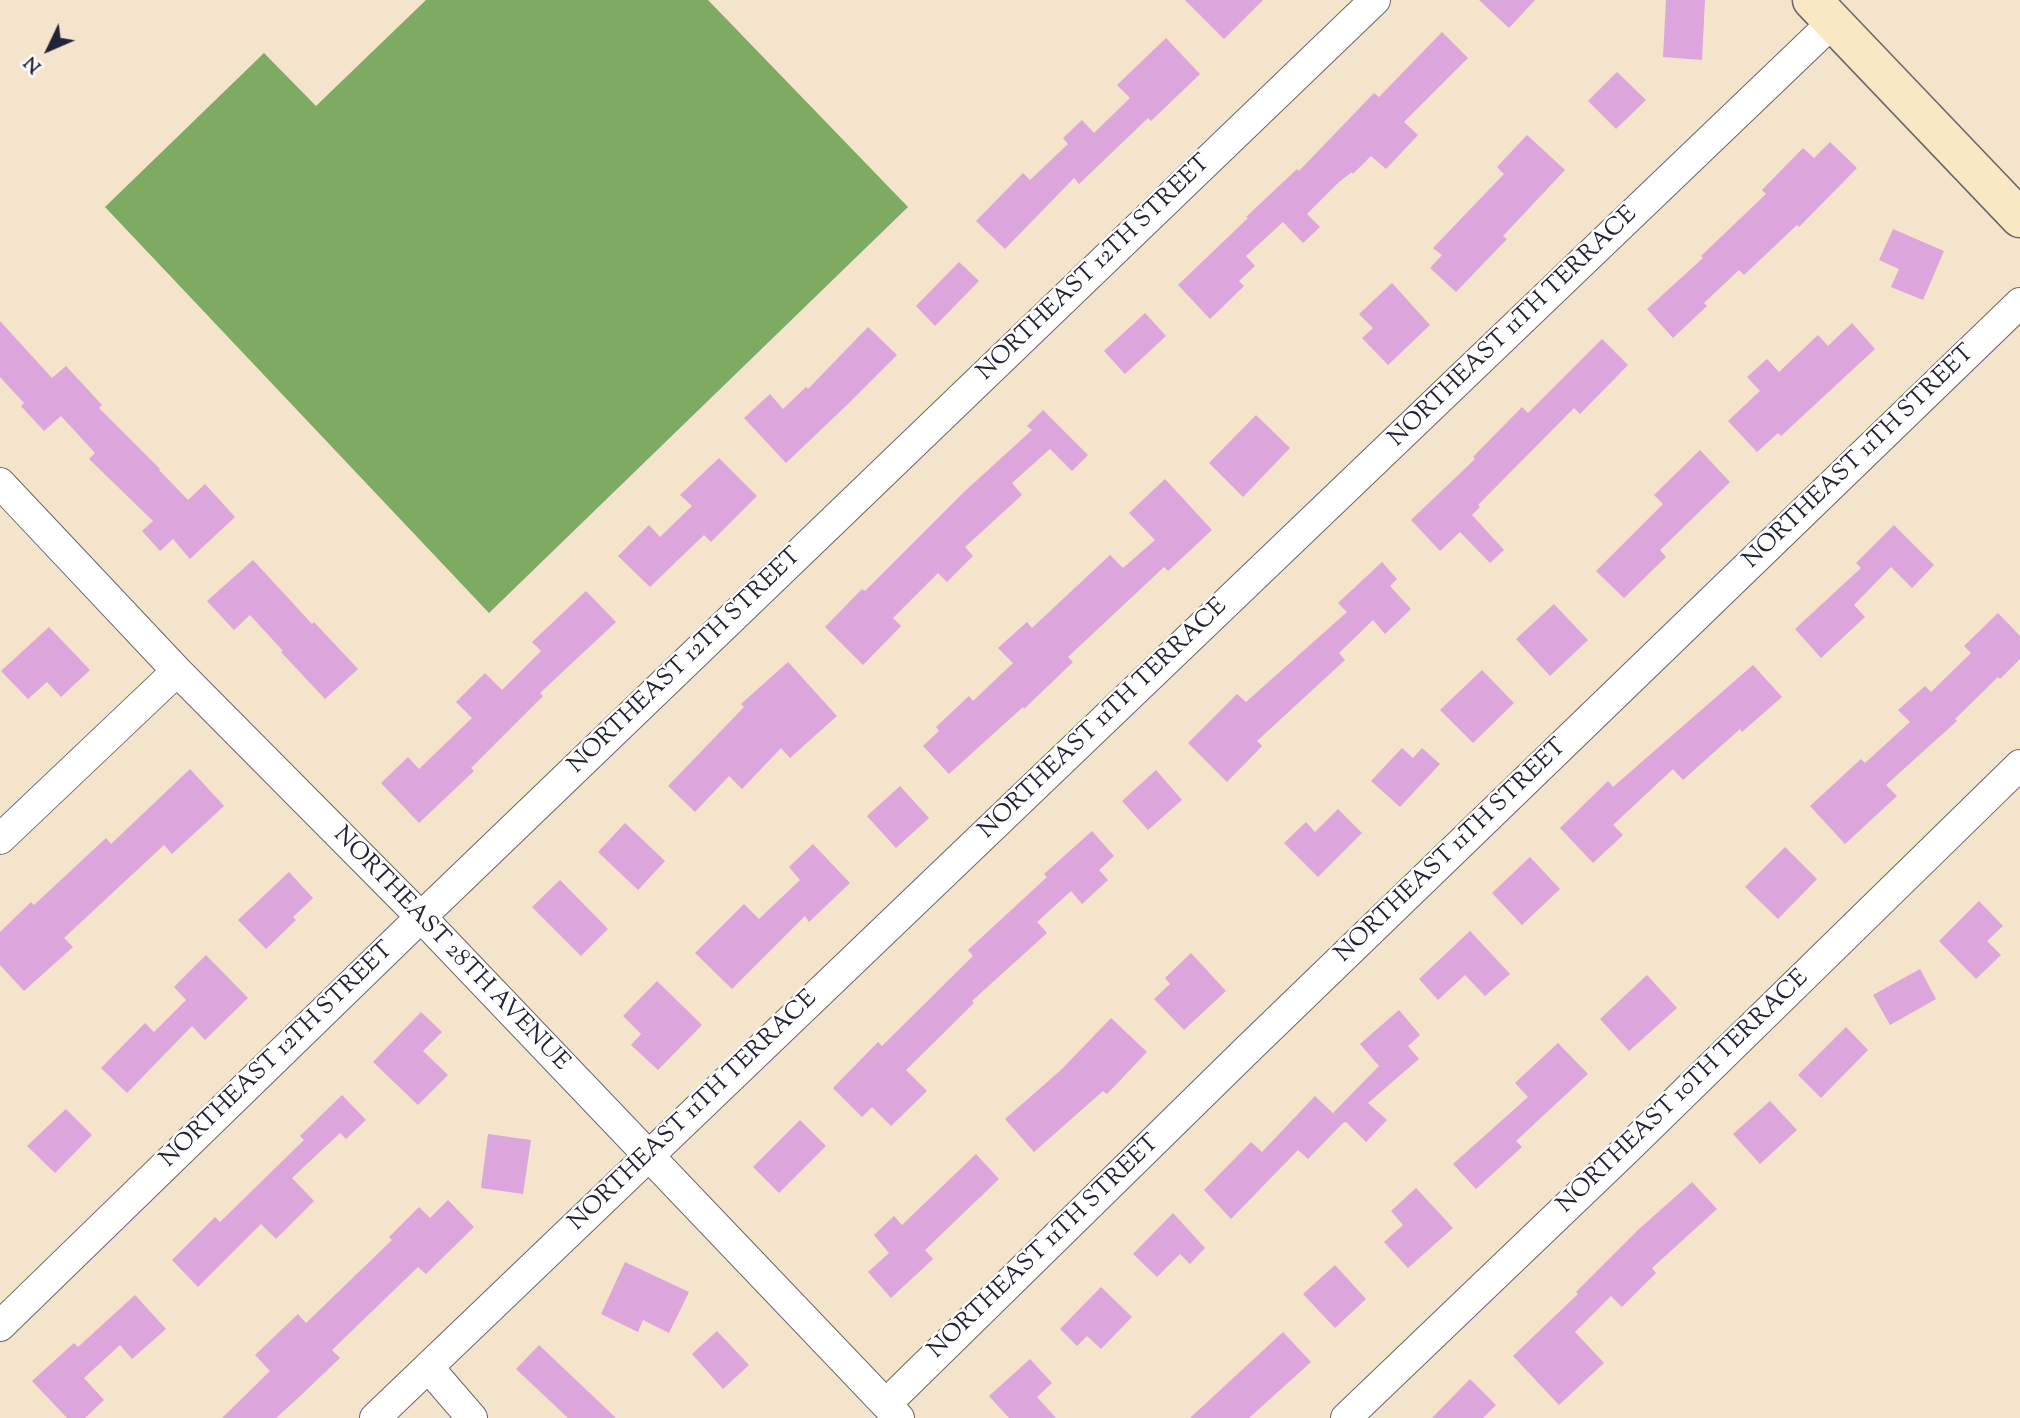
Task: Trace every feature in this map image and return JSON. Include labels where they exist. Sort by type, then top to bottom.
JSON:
[{"type":"main road","points":[[1822,11],[2020,218]]},
{"type":"street","name":"NORTHEAST 12TH STREET","points":[[0,1326],[421,917],[1375,0]]},
{"type":"street","name":"NORTHEAST 11TH TERRACE","points":[[375,1418],[648,1157],[1822,11]]},
{"type":"street","name":"NORTHEAST 11TH STREET","points":[[893,1411],[1257,1041],[2020,303]]},
{"type":"street","name":"NORTHEAST 28TH AVENUE","points":[[0,483],[177,671],[421,917],[893,1411]]},
{"type":"street","points":[[0,839],[177,671]]},
{"type":"street","name":"NORTHEAST 10TH TERRACE","points":[[1346,1418],[1625,1151],[2020,765]]},
{"type":"street","points":[[428,1367],[472,1418]]},
{"type":"green space","points":[[426,0],[708,0],[908,207],[489,613],[105,207],[264,53],[316,106]]},
{"type":"building","points":[[1185,0],[1263,0],[1224,39]]},
{"type":"building","points":[[1479,0],[1535,0],[1509,28]]},
{"type":"building","points":[[1666,0],[1705,0],[1702,60],[1663,57]]},
{"type":"building","points":[[1442,32],[1468,58],[1404,122],[1418,135],[1386,169],[1371,156],[1353,174],[1352,172],[1339,182],[1307,214],[1320,227],[1303,243],[1283,222],[1246,256],[1255,266],[1239,281],[1244,286],[1210,319],[1178,285],[1248,218],[1246,217],[1297,169],[1299,171],[1374,93],[1379,97]]},
{"type":"building","points":[[1166,38],[1200,74],[1151,121],[1148,118],[1079,184],[1074,178],[1005,249],[976,221],[1023,173],[1030,180],[1068,144],[1063,138],[1082,120],[1094,133],[1130,98],[1117,85]]},
{"type":"building","points":[[1617,72],[1646,100],[1616,129],[1588,101]]},
{"type":"building","points":[[1527,135],[1565,170],[1503,236],[1507,239],[1456,292],[1430,268],[1442,255],[1433,248],[1504,174],[1497,167]]},
{"type":"building","points":[[1830,142],[1857,168],[1799,227],[1797,225],[1744,275],[1739,270],[1704,303],[1707,306],[1673,338],[1647,309],[1703,258],[1701,256],[1766,194],[1762,190],[1803,148],[1814,158]]},
{"type":"building","points":[[1893,229],[1944,251],[1923,300],[1891,287],[1899,269],[1879,260]]},
{"type":"building","points":[[959,262],[979,281],[935,326],[916,306]]},
{"type":"building","points":[[1392,283],[1430,325],[1388,365],[1362,338],[1373,328],[1359,314]]},
{"type":"building","points":[[1145,313],[1166,336],[1125,374],[1104,351]]},
{"type":"building","points":[[0,321],[52,378],[66,366],[102,405],[99,408],[188,500],[205,484],[235,517],[190,559],[173,539],[160,551],[142,531],[153,521],[89,459],[95,453],[61,416],[44,431],[21,406],[24,403],[0,377]]},
{"type":"building","points":[[1852,323],[1875,349],[1781,436],[1778,433],[1757,452],[1728,421],[1760,391],[1747,377],[1767,359],[1779,372],[1818,335],[1828,346]]},
{"type":"building","points":[[868,327],[897,355],[786,463],[744,418],[770,394],[783,409],[806,387],[808,389]]},
{"type":"building","points":[[1602,339],[1628,365],[1580,414],[1574,408],[1478,505],[1480,507],[1472,515],[1504,550],[1490,563],[1460,532],[1440,551],[1411,520],[1475,459],[1473,457],[1522,407],[1528,413]]},
{"type":"building","points":[[1043,410],[1088,455],[1072,471],[1050,449],[1012,483],[1022,495],[965,547],[973,556],[947,582],[938,573],[893,618],[901,626],[863,665],[825,627],[1032,430],[1027,426]]},
{"type":"building","points":[[1256,415],[1290,448],[1243,497],[1209,463]]},
{"type":"building","points":[[1700,450],[1730,482],[1660,550],[1666,557],[1624,598],[1596,571],[1663,504],[1654,495]]},
{"type":"building","points":[[719,458],[757,496],[711,542],[704,535],[650,587],[618,556],[649,525],[660,537],[692,506],[680,495]]},
{"type":"building","points":[[1165,479],[1212,530],[1168,571],[1164,567],[1068,657],[1073,662],[949,774],[923,746],[939,731],[936,727],[969,696],[973,701],[1013,663],[998,648],[1027,622],[1032,628],[1110,555],[1123,568],[1155,540],[1129,513]]},
{"type":"building","points":[[1894,525],[1934,565],[1912,588],[1891,567],[1854,605],[1865,617],[1821,658],[1795,629],[1861,568],[1856,563]]},
{"type":"building","points":[[253,560],[358,669],[325,699],[250,615],[234,630],[207,601]]},
{"type":"building","points":[[1382,562],[1397,579],[1390,586],[1411,609],[1385,634],[1373,620],[1339,653],[1345,660],[1257,741],[1262,746],[1227,782],[1188,743],[1237,694],[1246,702],[1347,612],[1338,603]]},
{"type":"building","points":[[586,591],[616,622],[540,693],[543,696],[471,768],[474,771],[419,823],[381,783],[408,757],[419,769],[472,718],[456,702],[485,673],[502,690],[541,651],[532,642]]},
{"type":"building","points":[[1554,604],[1588,640],[1550,676],[1516,639]]},
{"type":"building","points":[[1998,613],[2020,636],[2020,659],[1886,785],[1897,796],[1845,844],[1810,806],[1861,759],[1865,763],[1910,722],[1898,710],[1925,686],[1931,692],[1971,653],[1964,646]]},
{"type":"building","points":[[49,627],[90,670],[61,697],[47,682],[28,699],[1,671]]},
{"type":"building","points":[[788,662],[837,716],[790,758],[781,748],[742,789],[729,776],[695,812],[668,786],[744,707],[741,704]]},
{"type":"building","points":[[1753,665],[1782,697],[1742,732],[1740,729],[1683,780],[1673,769],[1613,825],[1623,835],[1593,863],[1560,828],[1608,781],[1613,787]]},
{"type":"building","points":[[1482,670],[1514,703],[1473,743],[1440,710]]},
{"type":"building","points":[[1402,748],[1413,758],[1422,748],[1440,764],[1400,807],[1371,781]]},
{"type":"building","points":[[190,769],[224,806],[172,854],[164,845],[64,938],[73,947],[24,991],[0,965],[0,932],[31,902],[34,905],[106,838],[111,844]]},
{"type":"building","points":[[1156,770],[1182,800],[1148,830],[1122,801]]},
{"type":"building","points":[[900,786],[929,818],[896,848],[867,816]]},
{"type":"building","points":[[1338,809],[1362,833],[1318,877],[1284,843],[1306,822],[1315,832]]},
{"type":"building","points":[[625,823],[665,861],[638,890],[598,852]]},
{"type":"building","points":[[1092,831],[1114,856],[1099,870],[1108,880],[1082,904],[1071,891],[1037,922],[1047,933],[972,1001],[974,1003],[906,1070],[927,1091],[891,1126],[872,1107],[862,1117],[833,1088],[878,1042],[882,1046],[973,956],[968,950],[1047,877],[1044,874]]},
{"type":"building","points":[[813,844],[850,883],[809,922],[805,916],[732,989],[695,953],[744,904],[759,919],[800,880],[789,867]]},
{"type":"building","points":[[1785,847],[1817,879],[1778,919],[1745,887]]},
{"type":"building","points":[[1530,857],[1560,889],[1522,925],[1492,893]]},
{"type":"building","points":[[289,872],[313,898],[293,917],[296,920],[266,949],[238,920]]},
{"type":"building","points":[[560,880],[608,929],[581,956],[532,907]]},
{"type":"building","points":[[1979,901],[2003,926],[1987,941],[2001,955],[1976,979],[1939,941]]},
{"type":"building","points":[[1470,931],[1510,974],[1485,996],[1465,975],[1438,1000],[1419,979]]},
{"type":"building","points":[[1191,953],[1226,991],[1184,1030],[1154,999],[1170,984],[1165,978]]},
{"type":"building","points":[[206,955],[248,998],[205,1040],[192,1026],[127,1093],[101,1068],[145,1023],[154,1032],[186,1000],[174,987]]},
{"type":"building","points":[[1920,969],[1936,999],[1890,1025],[1873,995]]},
{"type":"building","points":[[1647,975],[1677,1008],[1629,1051],[1600,1019]]},
{"type":"building","points":[[657,981],[702,1025],[658,1070],[631,1045],[641,1034],[623,1016]]},
{"type":"building","points":[[1399,1010],[1420,1035],[1408,1046],[1419,1059],[1368,1103],[1387,1120],[1366,1142],[1346,1122],[1308,1159],[1298,1150],[1231,1219],[1204,1190],[1251,1142],[1262,1152],[1315,1096],[1342,1122],[1333,1113],[1379,1066],[1360,1044]]},
{"type":"building","points":[[421,1012],[442,1032],[423,1051],[448,1075],[418,1105],[373,1062]]},
{"type":"building","points":[[1111,1018],[1147,1052],[1107,1094],[1103,1091],[1034,1152],[1005,1119],[1061,1070]]},
{"type":"building","points":[[1846,1027],[1868,1050],[1821,1098],[1798,1075]]},
{"type":"building","points":[[1558,1043],[1588,1074],[1516,1141],[1522,1147],[1476,1189],[1453,1164],[1528,1097],[1515,1083]]},
{"type":"building","points":[[342,1095],[366,1120],[346,1139],[340,1133],[292,1178],[314,1201],[276,1239],[261,1224],[198,1287],[172,1260],[215,1217],[220,1222],[304,1140],[300,1136]]},
{"type":"building","points":[[1770,1101],[1797,1130],[1760,1164],[1733,1134]]},
{"type":"building","points":[[66,1109],[92,1135],[55,1173],[27,1146]]},
{"type":"building","points":[[800,1120],[826,1146],[779,1193],[753,1167]]},
{"type":"building","points":[[488,1134],[531,1140],[523,1194],[481,1188]]},
{"type":"building","points":[[976,1154],[999,1179],[925,1250],[933,1259],[891,1298],[868,1272],[889,1253],[874,1235],[894,1216],[902,1225]]},
{"type":"building","points":[[1692,1182],[1717,1209],[1652,1268],[1656,1273],[1622,1307],[1611,1296],[1575,1332],[1604,1363],[1559,1405],[1513,1356],[1578,1294],[1576,1292],[1638,1230]]},
{"type":"building","points":[[1416,1188],[1453,1228],[1408,1268],[1384,1242],[1403,1225],[1391,1211]]},
{"type":"building","points":[[448,1200],[474,1227],[426,1274],[418,1267],[332,1350],[340,1358],[276,1418],[222,1418],[270,1371],[255,1355],[298,1314],[306,1323],[392,1240],[389,1237],[419,1207],[430,1218]]},
{"type":"building","points":[[1173,1213],[1205,1248],[1190,1264],[1180,1254],[1157,1277],[1133,1254]]},
{"type":"building","points":[[625,1262],[689,1292],[669,1333],[643,1320],[638,1332],[601,1314]]},
{"type":"building","points":[[1335,1265],[1366,1299],[1335,1328],[1303,1294]]},
{"type":"building","points":[[1101,1287],[1132,1317],[1101,1349],[1087,1336],[1077,1346],[1060,1329]]},
{"type":"building","points":[[135,1295],[166,1329],[132,1359],[120,1345],[84,1378],[104,1400],[85,1418],[67,1418],[32,1381],[74,1343],[78,1347]]},
{"type":"building","points":[[717,1331],[749,1365],[723,1389],[692,1354]]},
{"type":"building","points":[[1283,1332],[1311,1362],[1249,1418],[1190,1418]]},
{"type":"building","points":[[539,1345],[616,1418],[568,1418],[516,1369]]},
{"type":"building","points":[[1030,1359],[1052,1383],[1037,1397],[1056,1418],[1009,1418],[989,1396]]},
{"type":"building","points":[[1470,1379],[1496,1405],[1483,1418],[1432,1418]]}]
